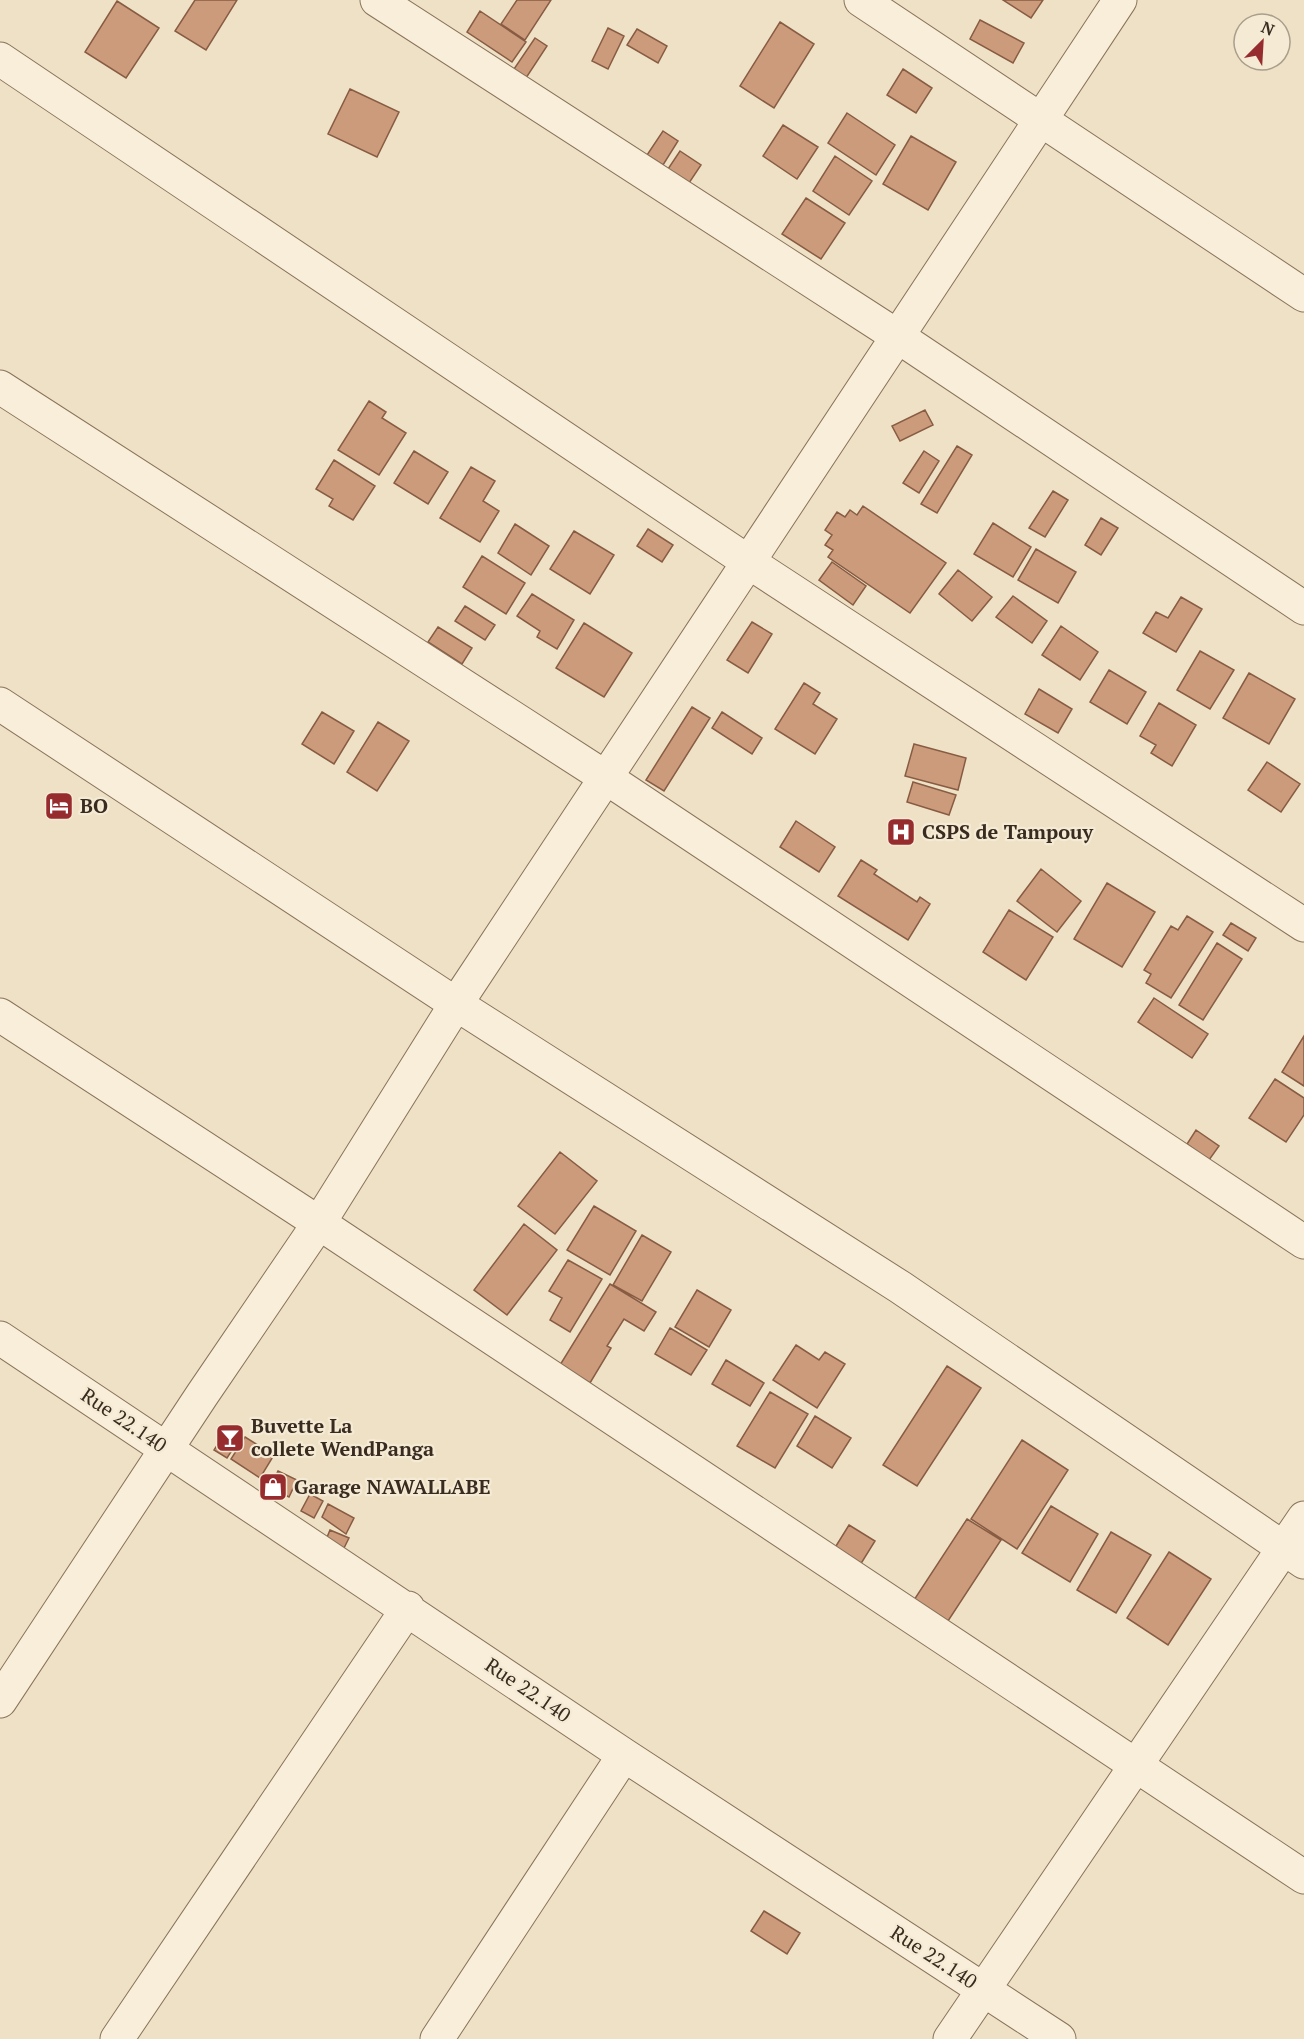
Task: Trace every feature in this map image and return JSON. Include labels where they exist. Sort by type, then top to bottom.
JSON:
[{"type":"street","points":[[377,0],[897,336],[1304,608]]},
{"type":"street","points":[[861,0],[1304,295]]},
{"type":"street","points":[[5,1682],[319,1223],[456,1004],[1120,0]]},
{"type":"street","points":[[0,59],[747,561],[1304,925]]},
{"type":"street","points":[[0,387],[605,777],[1304,1242]]},
{"type":"street","points":[[0,704],[456,1004],[900,1287],[1294,1555]]},
{"type":"street","points":[[0,1015],[319,1223],[1304,1877]]},
{"type":"street","name":"Rue 22.140","points":[[0,1338],[408,1608],[624,1755],[1059,2039]]},
{"type":"street","points":[[950,2039],[1138,1766],[1294,1555],[1304,1518]]},
{"type":"street","points":[[117,2039],[408,1608]]},
{"type":"street","points":[[437,2039],[624,1755]]},
{"type":"building","points":[[195,0],[237,0],[206,50],[175,31]]},
{"type":"building","points":[[517,0],[551,0],[525,40],[501,24]]},
{"type":"building","points":[[1003,0],[1043,0],[1031,18]]},
{"type":"building","points":[[117,1],[159,28],[126,78],[85,52]]},
{"type":"building","points":[[480,11],[526,42],[512,62],[467,32]]},
{"type":"building","points":[[980,20],[1024,43],[1013,63],[970,39]]},
{"type":"building","points":[[780,22],[814,44],[774,108],[740,86]]},
{"type":"building","points":[[608,28],[624,36],[608,69],[592,61]]},
{"type":"building","points":[[637,29],[667,46],[658,63],[627,45]]},
{"type":"building","points":[[535,38],[547,46],[526,78],[514,69]]},
{"type":"building","points":[[903,69],[932,88],[916,113],[887,95]]},
{"type":"building","points":[[350,89],[399,112],[377,157],[328,134]]},
{"type":"building","points":[[847,113],[895,145],[876,175],[828,143]]},
{"type":"building","points":[[783,125],[818,147],[797,179],[763,156]]},
{"type":"building","points":[[663,131],[678,141],[663,165],[647,155]]},
{"type":"building","points":[[911,136],[956,162],[928,210],[883,184]]},
{"type":"building","points":[[680,151],[701,165],[689,183],[668,169]]},
{"type":"building","points":[[835,156],[872,181],[849,215],[813,191]]},
{"type":"building","points":[[806,198],[845,223],[821,259],[782,234]]},
{"type":"building","points":[[369,401],[386,412],[382,418],[406,433],[379,475],[338,450]]},
{"type":"building","points":[[925,410],[933,425],[900,441],[892,426]]},
{"type":"building","points":[[957,446],[972,455],[937,513],[921,504]]},
{"type":"building","points":[[414,451],[448,472],[428,504],[394,483]]},
{"type":"building","points":[[924,451],[939,461],[919,493],[903,483]]},
{"type":"building","points":[[334,460],[375,486],[353,520],[329,506],[333,499],[316,489]]},
{"type":"building","points":[[471,467],[495,481],[483,501],[499,511],[480,542],[440,518]]},
{"type":"building","points":[[1053,491],[1068,500],[1045,537],[1029,528]]},
{"type":"building","points":[[863,506],[946,563],[910,613],[828,557],[833,550],[825,545],[832,535],[825,530],[837,512],[845,517],[850,510],[857,515]]},
{"type":"building","points":[[1101,518],[1118,528],[1101,555],[1085,545]]},
{"type":"building","points":[[993,523],[1031,547],[1013,577],[974,554]]},
{"type":"building","points":[[515,524],[549,546],[531,575],[498,553]]},
{"type":"building","points":[[648,529],[673,545],[662,562],[637,546]]},
{"type":"building","points":[[574,531],[614,555],[590,594],[550,569]]},
{"type":"building","points":[[1036,549],[1076,572],[1058,603],[1018,580]]},
{"type":"building","points":[[482,556],[525,583],[506,614],[463,587]]},
{"type":"building","points":[[832,562],[866,586],[853,605],[819,580]]},
{"type":"building","points":[[958,570],[992,597],[972,621],[939,594]]},
{"type":"building","points":[[532,594],[574,620],[557,649],[537,637],[540,631],[517,616]]},
{"type":"building","points":[[1013,596],[1047,621],[1032,643],[996,617]]},
{"type":"building","points":[[1181,597],[1202,609],[1176,652],[1143,633],[1156,612],[1168,618]]},
{"type":"building","points":[[465,606],[495,625],[485,640],[455,621]]},
{"type":"building","points":[[752,622],[772,634],[748,673],[727,660]]},
{"type":"building","points":[[584,623],[632,653],[604,697],[556,668]]},
{"type":"building","points":[[1061,626],[1098,652],[1080,680],[1042,655]]},
{"type":"building","points":[[438,627],[472,648],[462,664],[428,642]]},
{"type":"building","points":[[1200,651],[1234,670],[1210,709],[1177,690]]},
{"type":"building","points":[[1109,670],[1146,692],[1127,724],[1090,702]]},
{"type":"building","points":[[1249,673],[1295,699],[1269,744],[1223,718]]},
{"type":"building","points":[[804,683],[820,693],[813,704],[837,719],[815,754],[775,729]]},
{"type":"building","points":[[1039,689],[1072,709],[1058,733],[1025,714]]},
{"type":"building","points":[[1159,703],[1196,725],[1172,766],[1151,753],[1156,745],[1140,736]]},
{"type":"building","points":[[692,707],[710,718],[664,791],[646,780]]},
{"type":"building","points":[[322,712],[354,731],[334,764],[302,744]]},
{"type":"building","points":[[722,712],[762,738],[752,754],[712,728]]},
{"type":"building","points":[[378,722],[409,741],[377,791],[347,772]]},
{"type":"building","points":[[914,744],[966,758],[958,790],[905,776]]},
{"type":"building","points":[[1267,762],[1300,784],[1281,812],[1248,790]]},
{"type":"building","points":[[913,782],[956,795],[949,815],[907,802]]},
{"type":"building","points":[[796,821],[835,847],[819,872],[780,847]]},
{"type":"building","points":[[861,860],[877,870],[874,874],[917,902],[920,897],[930,904],[908,940],[838,896]]},
{"type":"building","points":[[1041,869],[1081,901],[1057,932],[1017,901]]},
{"type":"building","points":[[1107,883],[1155,912],[1122,967],[1074,939]]},
{"type":"building","points":[[1009,910],[1053,937],[1026,980],[983,952]]},
{"type":"building","points":[[1187,916],[1213,932],[1171,998],[1146,983],[1151,974],[1144,970],[1171,926],[1178,930]]},
{"type":"building","points":[[1231,923],[1256,938],[1248,951],[1223,935]]},
{"type":"building","points":[[1217,943],[1242,959],[1203,1020],[1179,1005]]},
{"type":"building","points":[[1154,998],[1208,1034],[1192,1058],[1138,1022]]},
{"type":"building","points":[[1304,1036],[1304,1086],[1282,1072]]},
{"type":"building","points":[[1275,1079],[1304,1098],[1304,1115],[1286,1142],[1249,1118]]},
{"type":"building","points":[[1196,1130],[1219,1146],[1209,1160],[1187,1144]]},
{"type":"building","points":[[560,1152],[597,1181],[555,1234],[518,1206]]},
{"type":"building","points":[[594,1206],[636,1231],[610,1275],[567,1250]]},
{"type":"building","points":[[524,1224],[557,1250],[507,1315],[474,1290]]},
{"type":"building","points":[[642,1235],[671,1252],[642,1301],[613,1285]]},
{"type":"building","points":[[568,1260],[602,1279],[570,1332],[550,1320],[562,1298],[549,1291]]},
{"type":"building","points":[[610,1284],[656,1312],[644,1331],[624,1319],[607,1346],[611,1348],[590,1383],[560,1365]]},
{"type":"building","points":[[697,1290],[731,1310],[709,1347],[675,1327]]},
{"type":"building","points":[[670,1328],[707,1350],[691,1375],[655,1354]]},
{"type":"building","points":[[796,1345],[819,1360],[825,1352],[845,1364],[817,1408],[773,1380]]},
{"type":"building","points":[[726,1360],[764,1383],[750,1406],[712,1384]]},
{"type":"building","points":[[947,1366],[981,1388],[917,1486],[883,1465]]},
{"type":"building","points":[[770,1392],[808,1414],[775,1468],[737,1446]]},
{"type":"building","points":[[815,1416],[851,1438],[832,1468],[797,1446]]},
{"type":"building","points":[[227,1430],[240,1438],[227,1458],[214,1450]]},
{"type":"building","points":[[245,1437],[274,1455],[260,1478],[231,1459]]},
{"type":"building","points":[[1022,1440],[1068,1470],[1017,1549],[971,1519]]},
{"type":"building","points":[[278,1471],[297,1480],[289,1497],[270,1488]]},
{"type":"building","points":[[310,1494],[323,1501],[314,1518],[301,1511]]},
{"type":"building","points":[[328,1504],[354,1518],[346,1534],[322,1517]]},
{"type":"building","points":[[1051,1506],[1098,1534],[1070,1582],[1022,1553]]},
{"type":"building","points":[[967,1519],[1001,1540],[948,1621],[914,1600]]},
{"type":"building","points":[[849,1525],[875,1541],[857,1570],[831,1554]]},
{"type":"building","points":[[330,1530],[349,1538],[343,1550],[325,1542]]},
{"type":"building","points":[[1111,1532],[1151,1555],[1116,1613],[1077,1590]]},
{"type":"building","points":[[1169,1552],[1211,1579],[1168,1645],[1127,1618]]},
{"type":"building","points":[[764,1911],[800,1933],[787,1954],[751,1931]]},
{"type":"place","name":"BO","points":[[59,806]]},
{"type":"place","name":"CSPS de Tampouy","points":[[901,832]]},
{"type":"place","name":"Buvette La collete WendPanga","points":[[230,1438]]},
{"type":"place","name":"Garage NAWALLABE","points":[[273,1487]]}]
